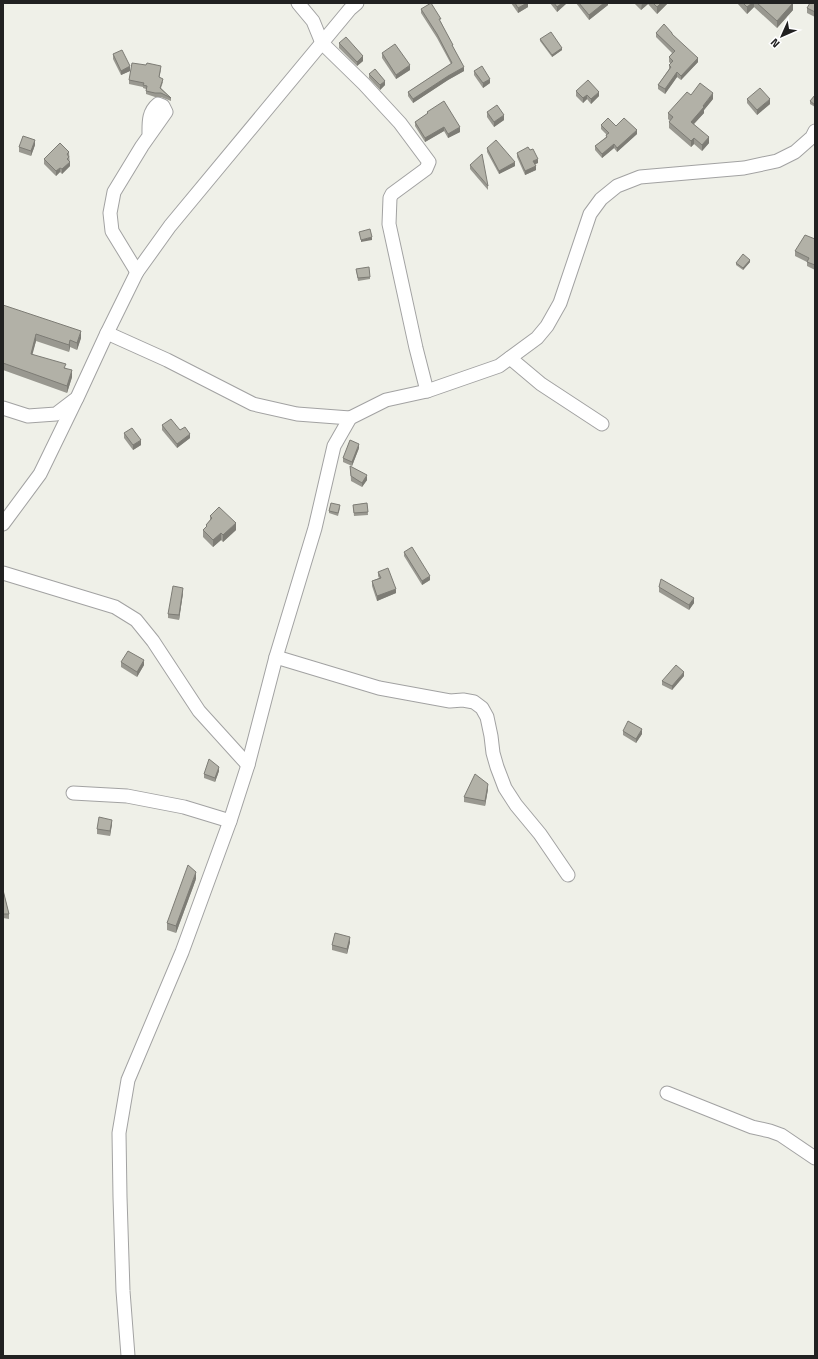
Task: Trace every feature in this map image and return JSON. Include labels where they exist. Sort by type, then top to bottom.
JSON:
[{"type":"street","points":[[298,3],[313,21],[322,43],[364,84],[400,123],[429,162],[426,169],[392,194],[390,198],[389,224],[427,391]]},
{"type":"street","points":[[3,524],[40,474],[137,272],[170,226],[350,9],[357,3]]},
{"type":"street","points":[[107,333],[167,360],[253,404],[297,414],[350,418],[386,400],[427,391],[484,372],[498,366],[537,338],[547,326],[560,303],[590,214],[601,200],[617,186],[640,177],[744,168],[777,161],[795,152],[812,137],[815,131]]},
{"type":"street","points":[[137,272],[112,231],[110,213],[114,192],[149,135]]},
{"type":"street","points":[[510,358],[541,384],[602,424]]},
{"type":"street","points":[[3,408],[28,416],[56,414],[76,398]]},
{"type":"street","points":[[128,1356],[122,1260],[119,1133],[128,1080],[182,952],[230,821],[248,765],[276,657],[315,528],[334,446],[350,418]]},
{"type":"street","points":[[3,573],[115,607],[136,620],[153,641],[199,711],[248,765]]},
{"type":"street","points":[[276,657],[379,688],[450,701],[463,700],[474,702],[482,708],[487,717],[493,753],[505,788],[516,805],[540,834],[568,876]]},
{"type":"street","points":[[73,793],[127,796],[184,807],[230,821]]},
{"type":"street","points":[[667,1093],[752,1127],[781,1135],[815,1158]]},
{"type":"building","points":[[431,3],[441,19],[439,19],[464,67],[413,99],[408,92],[452,63],[437,34],[421,9]]},
{"type":"building","points":[[515,3],[527,3],[518,8]]},
{"type":"building","points":[[554,3],[562,3],[557,7]]},
{"type":"building","points":[[579,3],[604,3],[589,15]]},
{"type":"building","points":[[653,3],[661,3],[657,7]]},
{"type":"building","points":[[743,3],[752,3],[747,7]]},
{"type":"building","points":[[757,3],[793,3],[777,21]]},
{"type":"building","points":[[810,3],[815,3],[815,12],[807,8]]},
{"type":"building","points":[[664,24],[672,34],[698,58],[681,76],[677,72],[665,89],[658,85],[671,67],[669,65],[673,61],[669,57],[675,51],[656,33]]},
{"type":"building","points":[[551,32],[562,48],[552,55],[540,39]]},
{"type":"building","points":[[346,37],[363,56],[357,62],[339,43]]},
{"type":"building","points":[[395,44],[410,65],[396,75],[382,53]]},
{"type":"building","points":[[122,50],[130,66],[121,71],[113,54]]},
{"type":"building","points":[[132,63],[146,65],[147,63],[161,66],[159,77],[163,79],[160,88],[171,98],[161,93],[146,91],[147,86],[143,85],[144,83],[129,80]]},
{"type":"building","points":[[482,66],[490,79],[483,83],[474,71]]},
{"type":"building","points":[[375,69],[385,81],[380,85],[369,74]]},
{"type":"building","points":[[588,80],[599,92],[591,99],[587,95],[583,98],[576,91]]},
{"type":"building","points":[[700,83],[713,93],[703,106],[704,107],[691,122],[709,137],[702,145],[694,138],[691,141],[669,122],[673,117],[668,113],[687,92],[691,95]]},
{"type":"building","points":[[760,88],[770,99],[757,110],[747,99]]},
{"type":"building","points":[[815,95],[815,105],[810,101]]},
{"type":"building","points":[[444,101],[460,127],[448,134],[444,127],[425,138],[415,122]]},
{"type":"building","points":[[497,105],[504,115],[494,122],[487,112]]},
{"type":"building","points":[[608,118],[616,126],[624,118],[637,130],[617,148],[614,144],[602,154],[595,146],[607,137],[606,135],[609,133],[601,125]]},
{"type":"building","points":[[23,136],[35,140],[31,151],[19,147]]},
{"type":"building","points":[[496,140],[515,162],[499,171],[487,148]]},
{"type":"building","points":[[60,143],[69,152],[67,154],[69,157],[67,159],[70,162],[62,169],[60,168],[56,171],[44,159]]},
{"type":"building","points":[[528,147],[530,150],[533,149],[538,159],[533,161],[536,166],[525,171],[517,153]]},
{"type":"building","points":[[482,154],[488,186],[470,165]]},
{"type":"building","points":[[370,229],[372,237],[361,240],[359,232]]},
{"type":"building","points":[[805,235],[815,239],[815,265],[807,262],[809,258],[795,251]]},
{"type":"building","points":[[743,254],[750,260],[743,268],[736,263]]},
{"type":"building","points":[[369,267],[370,277],[358,278],[356,269]]},
{"type":"building","points":[[3,305],[81,331],[77,343],[70,340],[69,345],[36,334],[31,354],[66,364],[64,368],[72,370],[67,386],[3,363]]},
{"type":"building","points":[[171,419],[180,430],[185,427],[190,434],[177,444],[162,425]]},
{"type":"building","points":[[132,428],[141,440],[133,445],[124,433]]},
{"type":"building","points":[[350,440],[359,444],[352,462],[343,458]]},
{"type":"building","points":[[350,466],[367,475],[362,483],[351,476]]},
{"type":"building","points":[[331,503],[340,505],[338,513],[329,511]]},
{"type":"building","points":[[367,503],[368,512],[354,513],[353,505]]},
{"type":"building","points":[[219,507],[236,523],[223,535],[221,533],[213,540],[203,530],[212,518],[210,516]]},
{"type":"building","points":[[412,547],[430,576],[422,581],[404,552]]},
{"type":"building","points":[[388,568],[396,589],[377,596],[372,581],[381,578],[378,572]]},
{"type":"building","points":[[661,579],[694,598],[689,605],[659,587]]},
{"type":"building","points":[[173,586],[183,588],[179,615],[168,614]]},
{"type":"building","points":[[128,651],[144,660],[137,672],[121,662]]},
{"type":"building","points":[[676,665],[684,672],[672,686],[662,681]]},
{"type":"building","points":[[628,721],[642,729],[636,739],[623,731]]},
{"type":"building","points":[[209,759],[219,767],[215,778],[204,774]]},
{"type":"building","points":[[475,774],[488,784],[485,801],[464,797]]},
{"type":"building","points":[[99,817],[112,820],[110,831],[97,829]]},
{"type":"building","points":[[188,865],[196,872],[176,926],[167,923]]},
{"type":"building","points":[[3,890],[9,914],[3,914]]},
{"type":"building","points":[[335,933],[350,937],[347,949],[332,945]]}]
